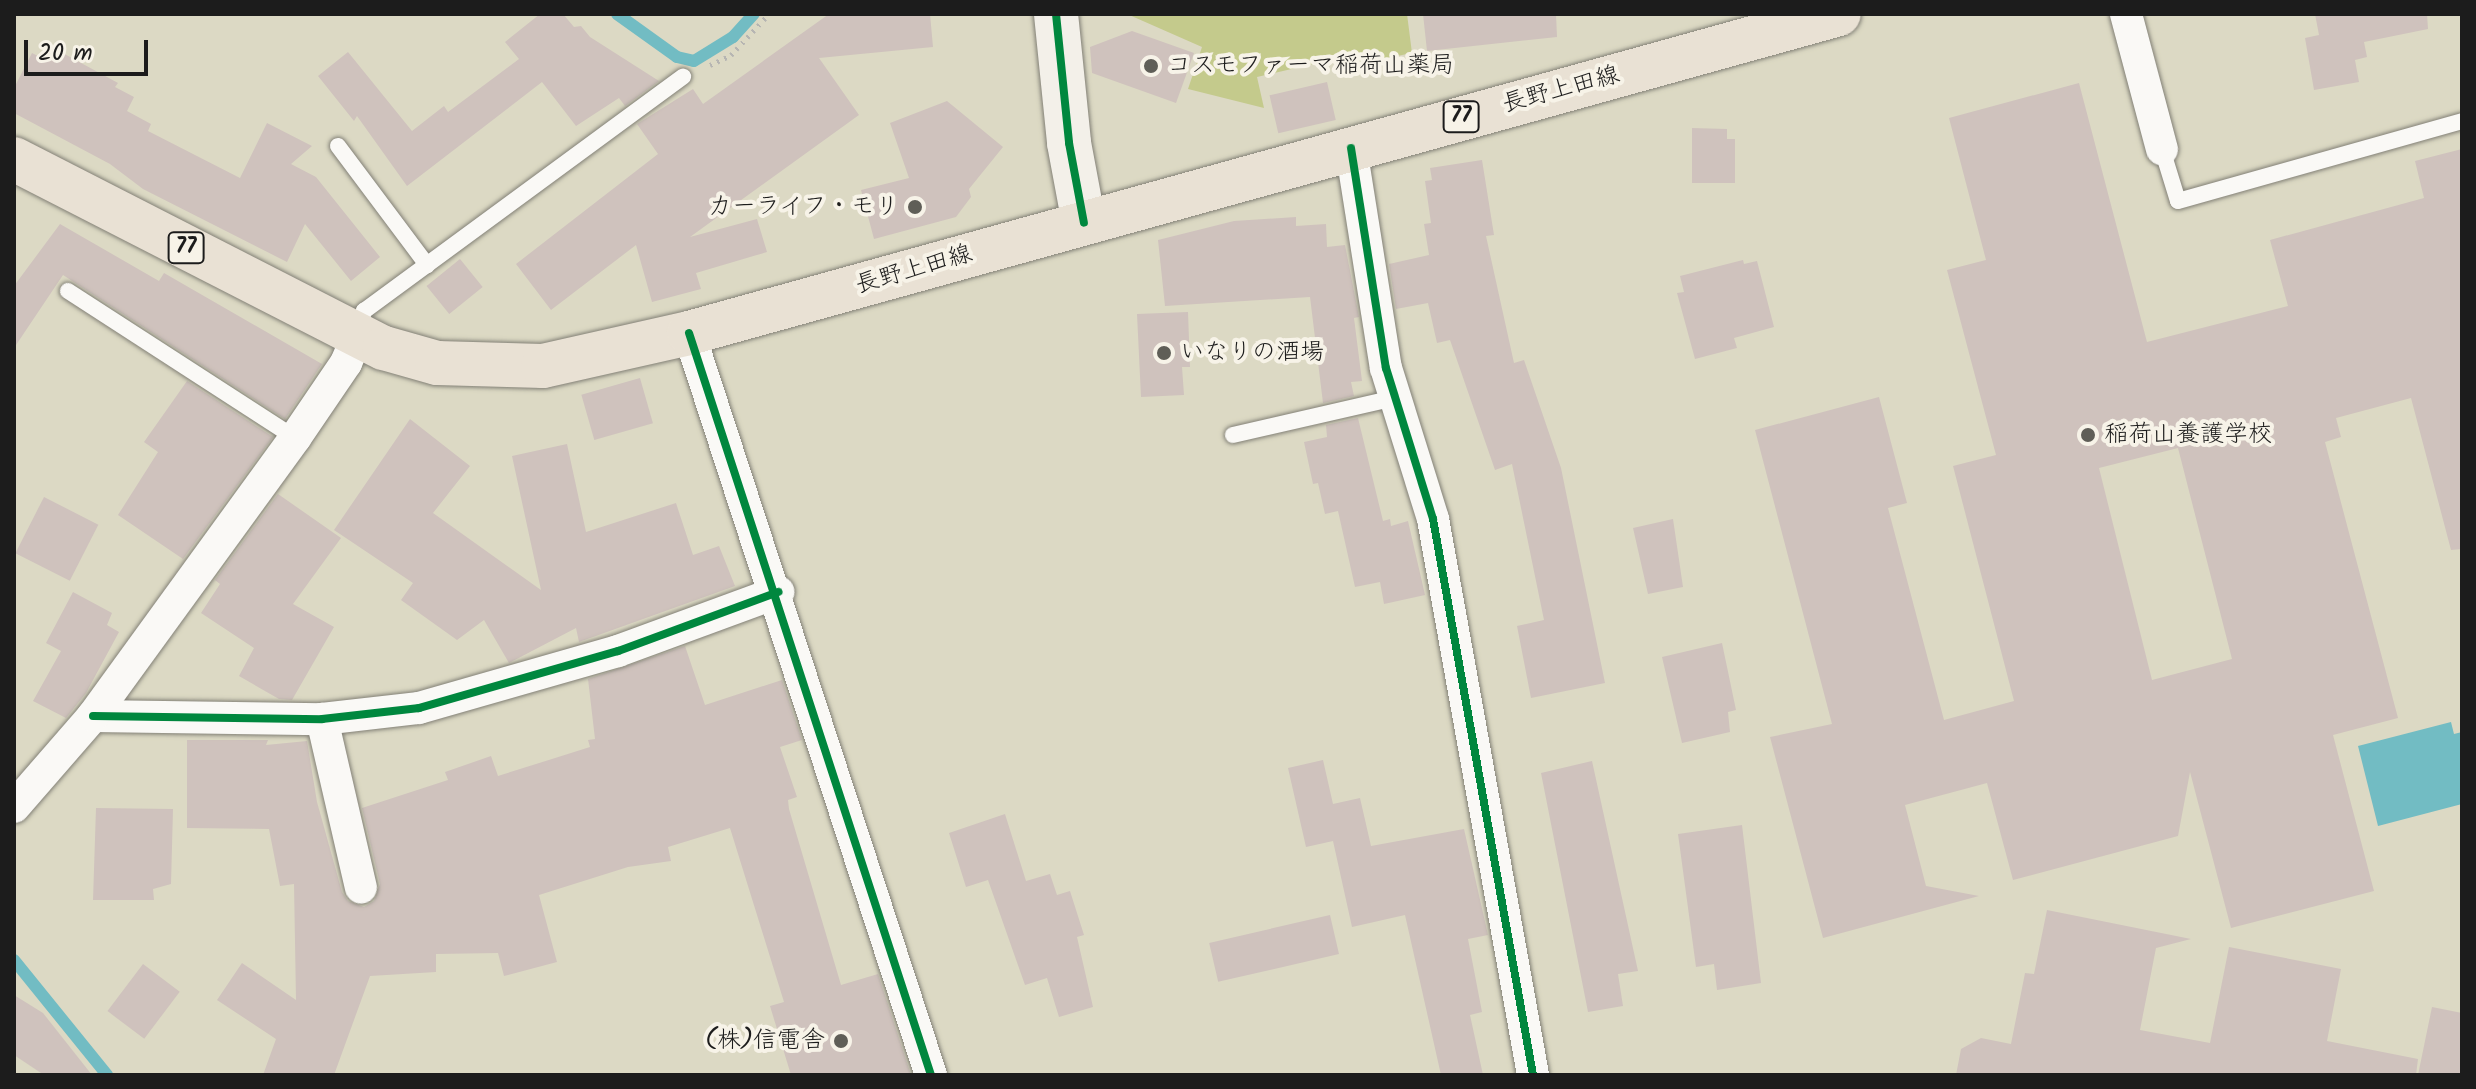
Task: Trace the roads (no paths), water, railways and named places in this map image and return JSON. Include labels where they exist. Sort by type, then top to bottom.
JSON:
[{"type":"main road","name":"長野上田線","points":[[14,159],[357,337],[437,363],[488,368],[573,362],[689,333],[1839,14]]},
{"type":"street","points":[[1056,14],[1069,143],[1084,223]]},
{"type":"street","points":[[2126,14],[2162,149]]},
{"type":"street","points":[[1351,148],[1395,398],[1433,519],[1533,1075]]},
{"type":"street","points":[[689,333],[778,592],[931,1075]]},
{"type":"street","points":[[14,807],[93,716],[295,438],[346,363],[357,337]]},
{"type":"street","points":[[93,716],[322,719],[419,708],[618,651],[778,592]]},
{"type":"street","points":[[322,719],[361,888]]},
{"type":"lane","points":[[357,337],[364,311],[683,77]]},
{"type":"lane","points":[[2162,149],[2178,201],[2462,121]]},
{"type":"lane","points":[[338,146],[427,265]]},
{"type":"lane","points":[[68,291],[295,438]]},
{"type":"lane","points":[[1233,435],[1395,398]]},
{"type":"water","points":[[2451,722],[2454,734],[2462,732],[2462,804],[2378,826],[2358,746]]},
{"type":"waterway","points":[[617,14],[677,57],[694,61],[733,37],[754,14]]},
{"type":"waterway","points":[[14,960],[107,1075]]},
{"type":"place","name":"コスモファーマ稲荷山薬局","points":[[1151,66]]},
{"type":"place","name":"カーライフ・モリ","points":[[915,207]]},
{"type":"place","name":"いなりの酒場","points":[[1164,353]]},
{"type":"place","name":"稲荷山養護学校","points":[[2088,435]]},
{"type":"place","name":"(株)信電舎","points":[[841,1041]]}]
